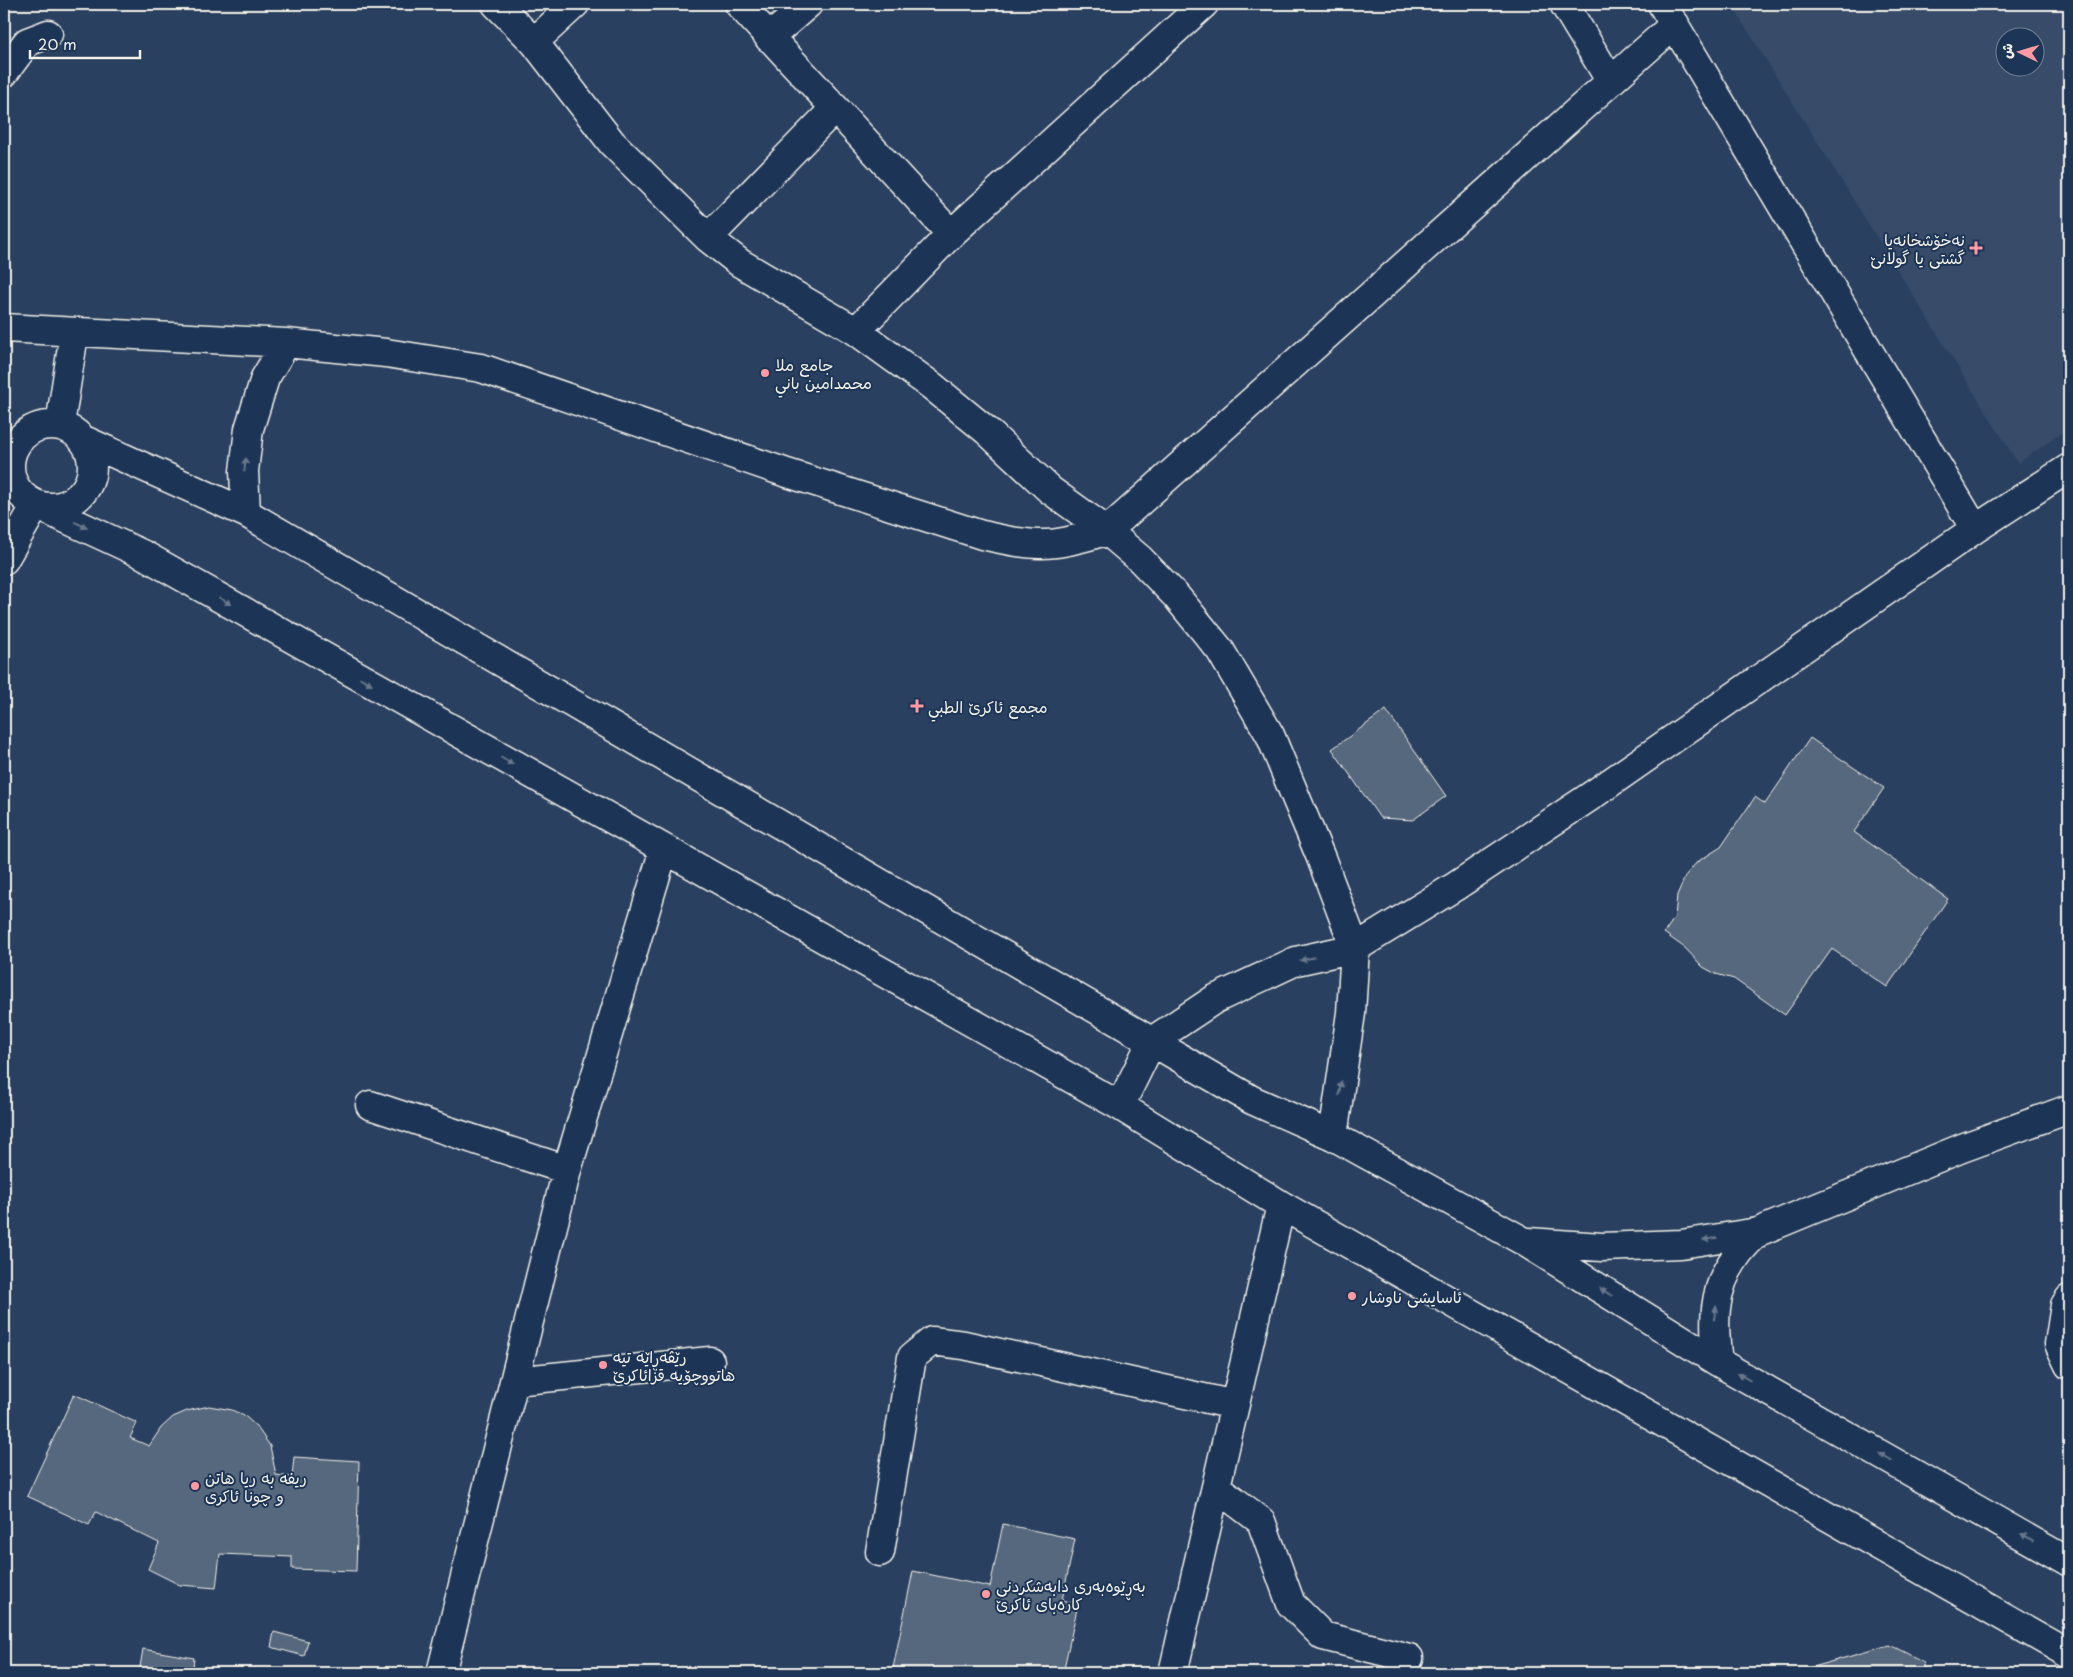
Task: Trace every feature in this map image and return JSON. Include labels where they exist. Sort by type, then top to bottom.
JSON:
[{"type":"street","points":[[496,4],[534,42],[612,143],[708,238],[740,263],[856,330],[932,386],[987,431],[1050,490],[1107,531],[1140,560],[1176,596],[1225,659],[1270,735],[1321,858],[1355,948],[1351,1013],[1333,1136]]},
{"type":"street","points":[[534,42],[575,4]]},
{"type":"street","points":[[740,4],[834,109],[951,234]]},
{"type":"street","points":[[769,38],[808,4]]},
{"type":"street","points":[[856,330],[951,234],[1204,4]]},
{"type":"street","points":[[1564,4],[1610,80]]},
{"type":"street","points":[[4,328],[74,334],[286,344],[386,353],[481,368],[784,472],[982,535],[1013,542],[1041,544],[1107,531],[1610,80],[1669,14],[1975,529]]},
{"type":"street","points":[[4,73],[27,42],[48,34]]},
{"type":"street","points":[[708,238],[834,109]]},
{"type":"street","points":[[60,425],[74,334]]},
{"type":"street","points":[[246,513],[244,471],[249,429],[265,378],[286,344]]},
{"type":"street","points":[[4,424],[32,429]]},
{"type":"street","points":[[2069,1562],[1718,1362],[1525,1242],[1333,1136],[1252,1100],[246,513],[84,440],[74,431],[60,425],[46,424],[32,429],[20,438],[13,450],[9,464],[11,477],[19,493],[144,555],[1120,1106],[1281,1205],[2069,1654]]},
{"type":"street","points":[[19,493],[62,507],[84,493],[90,482],[93,467],[91,453],[84,440]]},
{"type":"street","points":[[1120,1106],[1152,1041],[1215,999],[1287,965],[1355,948],[1456,886],[1591,796],[1975,529],[2069,468]]},
{"type":"street","points":[[4,560],[19,493]]},
{"type":"street","points":[[441,1673],[566,1170],[664,849]]},
{"type":"street","points":[[370,1105],[566,1170]]},
{"type":"street","points":[[1525,1242],[1602,1247],[1681,1244],[1758,1232],[1962,1148],[2069,1109]]},
{"type":"street","points":[[1173,1673],[1281,1205]]},
{"type":"street","points":[[1718,1362],[1713,1326],[1719,1291],[1734,1258],[1758,1232]]},
{"type":"street","points":[[2069,1299],[2065,1305],[2059,1344],[2069,1365]]},
{"type":"street","points":[[880,1552],[912,1357],[932,1341],[964,1345],[1235,1405]]},
{"type":"street","points":[[514,1381],[710,1361]]},
{"type":"street","points":[[1216,1487],[1261,1521],[1290,1604],[1323,1636],[1409,1658]]},
{"type":"shaded area","name":"نەخۆشخانەیا گشتی یا گولانێ","points":[[1731,4],[2069,4],[2069,428],[2018,463]]},
{"type":"building","points":[[1386,710],[1446,796],[1413,820],[1380,818],[1332,749]]},
{"type":"building","points":[[1810,738],[1884,788],[1854,832],[1948,899],[1887,987],[1832,949],[1785,1015],[1734,979],[1716,974],[1703,967],[1685,948],[1664,933],[1675,917],[1677,895],[1686,875],[1697,862],[1721,847],[1755,797],[1765,804]]},
{"type":"building","name":"ريفه به ريا هاتن و چونا ئاكرى","points":[[74,1394],[137,1423],[130,1438],[149,1446],[161,1428],[173,1417],[187,1411],[209,1406],[232,1410],[246,1417],[257,1427],[270,1446],[276,1475],[292,1477],[294,1457],[359,1461],[356,1571],[292,1569],[292,1557],[220,1554],[216,1588],[180,1585],[148,1569],[159,1543],[96,1512],[89,1525],[27,1496]]},
{"type":"building","name":"بەڕێوەبەری دابەشکردنی کارەبای ئاکرێ","points":[[1003,1524],[1075,1539],[1062,1600],[1078,1604],[1063,1673],[892,1673],[913,1571],[990,1587]]},
{"type":"building","points":[[274,1632],[308,1641],[304,1656],[271,1647]]},
{"type":"building","points":[[1890,1645],[1922,1661],[1925,1673],[1791,1673]]},
{"type":"building","points":[[143,1649],[194,1658],[193,1668],[222,1673],[139,1673]]},
{"type":"place","name":"نەخۆشخانەیا گشتی یا گولانێ","points":[[1976,248]]},
{"type":"place","name":"جامع ملا محمدامين باني","points":[[765,373]]},
{"type":"place","name":"مجمع ئاکرێ الطبي","points":[[917,706]]},
{"type":"place","name":"ئاسايشى ناوشار","points":[[1352,1296]]},
{"type":"place","name":"رێڤەڕاێە تیە هاتووچۆیە قزائاکرێ","points":[[603,1365]]},
{"type":"place","name":"ريفه به ريا هاتن و چونا ئاكرى","points":[[195,1486]]},
{"type":"place","name":"بەڕێوەبەری دابەشکردنی کارەبای ئاکرێ","points":[[986,1594]]}]
